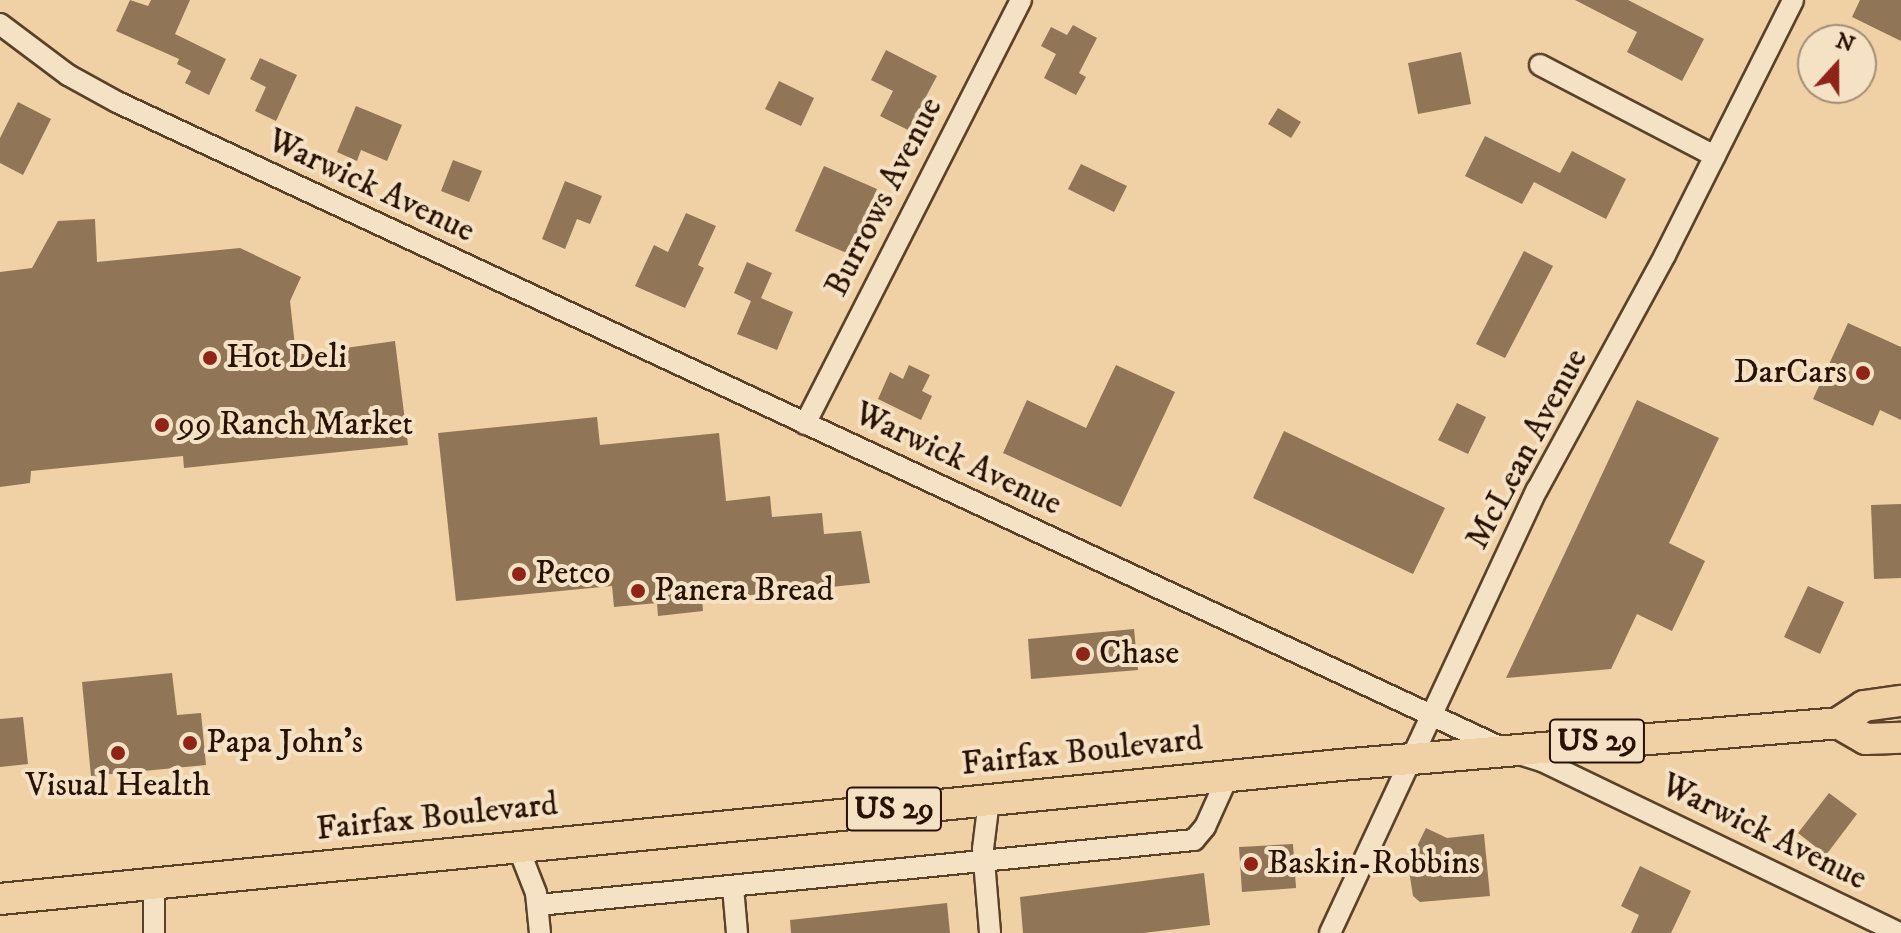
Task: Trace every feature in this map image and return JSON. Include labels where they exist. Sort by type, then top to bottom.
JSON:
[{"type":"main road","name":"Fairfax Boulevard","points":[[0,899],[1412,758],[1838,723],[1864,706],[1901,701]]},
{"type":"main road","name":"Fairfax Boulevard","points":[[1838,723],[1866,739],[1901,738]]},
{"type":"street","name":"Burrows Avenue","points":[[805,424],[1021,0]]},
{"type":"street","name":"McLean Avenue","points":[[1330,933],[1537,490],[1561,451],[1793,0]]},
{"type":"street","name":"Warwick Avenue","points":[[0,24],[68,75],[117,102],[805,424],[1432,712],[1506,750],[1542,761],[1901,932]]},
{"type":"street","points":[[1540,65],[1715,156]]},
{"type":"street","points":[[538,905],[1194,840],[1205,827],[1228,776]]},
{"type":"street","points":[[989,800],[984,862],[990,933]]},
{"type":"street","points":[[518,847],[538,905],[540,933]]},
{"type":"street","points":[[154,884],[154,933]]},
{"type":"street","points":[[733,887],[737,933]]},
{"type":"building","points":[[130,0],[148,6],[151,0],[190,0],[175,34],[226,59],[209,95],[185,83],[191,71],[177,64],[179,59],[116,31]]},
{"type":"building","points":[[1575,0],[1628,0],[1704,39],[1682,81],[1627,52],[1637,32]]},
{"type":"building","points":[[1860,0],[1901,0],[1901,41],[1877,29],[1877,24],[1866,24],[1852,17]]},
{"type":"building","points":[[1073,25],[1097,38],[1079,73],[1086,77],[1076,95],[1044,78],[1056,54],[1041,46],[1051,27],[1067,35]]},
{"type":"building","points":[[886,50],[937,76],[908,130],[880,116],[893,91],[871,80]]},
{"type":"building","points":[[1461,52],[1471,104],[1418,114],[1408,63]]},
{"type":"building","points":[[260,58],[297,75],[276,121],[255,111],[266,87],[250,79]]},
{"type":"building","points":[[779,81],[814,98],[801,126],[765,109]]},
{"type":"building","points":[[18,102],[51,119],[23,175],[0,163],[0,138]]},
{"type":"building","points":[[356,106],[402,125],[387,161],[361,150],[357,161],[337,152]]},
{"type":"building","points":[[1278,108],[1301,122],[1291,138],[1268,124]]},
{"type":"building","points":[[1485,136],[1560,173],[1572,151],[1626,179],[1606,219],[1534,182],[1522,204],[1465,176]]},
{"type":"building","points":[[453,160],[482,171],[469,202],[441,191]]},
{"type":"building","points":[[1081,164],[1127,186],[1114,212],[1068,189]]},
{"type":"building","points":[[824,166],[877,189],[849,254],[795,231]]},
{"type":"building","points":[[565,181],[602,196],[590,224],[577,219],[565,249],[542,239]]},
{"type":"building","points":[[686,213],[716,226],[698,265],[704,268],[685,308],[635,286],[654,245],[668,252]]},
{"type":"building","points":[[95,219],[97,262],[240,248],[301,277],[290,301],[296,355],[395,341],[408,445],[184,468],[183,456],[31,471],[30,483],[0,487],[0,272],[32,268],[58,221]]},
{"type":"building","points":[[1524,251],[1553,266],[1505,358],[1476,344]]},
{"type":"building","points":[[747,262],[772,273],[761,298],[793,312],[777,350],[737,334],[751,301],[734,293]]},
{"type":"building","name":"DarCars","points":[[1848,323],[1901,347],[1901,420],[1880,410],[1873,426],[1813,399]]},
{"type":"building","points":[[909,365],[930,375],[922,391],[932,396],[921,420],[878,399],[890,372],[903,379]]},
{"type":"building","points":[[1116,365],[1175,392],[1121,507],[1003,453],[1027,400],[1086,428]]},
{"type":"building","points":[[1637,400],[1719,438],[1669,543],[1705,561],[1672,631],[1637,614],[1611,669],[1506,678]]},
{"type":"building","points":[[1457,403],[1486,417],[1468,454],[1438,440]]},
{"type":"building","points":[[597,417],[600,445],[719,433],[726,501],[770,496],[772,517],[822,513],[824,534],[861,531],[870,583],[702,600],[703,611],[658,616],[657,603],[614,607],[612,586],[456,601],[438,433]]},
{"type":"building","points":[[1284,431],[1445,508],[1413,574],[1253,498]]},
{"type":"building","points":[[1901,504],[1901,578],[1874,579],[1871,505]]},
{"type":"building","points":[[1808,586],[1844,602],[1820,654],[1784,637]]},
{"type":"building","name":"Chase","points":[[1134,629],[1138,670],[1031,679],[1028,639]]},
{"type":"building","points":[[172,673],[177,715],[201,713],[206,765],[91,776],[82,682]]},
{"type":"building","points":[[23,717],[28,764],[0,767],[0,719]]},
{"type":"building","points":[[1829,793],[1857,814],[1826,855],[1798,833]]},
{"type":"building","points":[[1426,828],[1447,838],[1484,834],[1490,896],[1420,902],[1413,896],[1408,864]]},
{"type":"building","points":[[1293,844],[1296,888],[1242,892],[1239,847]]},
{"type":"building","points":[[1640,866],[1691,891],[1671,933],[1631,933],[1639,915],[1621,906]]},
{"type":"building","points":[[1204,873],[1210,925],[1143,933],[1023,933],[1020,897]]},
{"type":"building","points":[[947,903],[950,933],[791,933],[790,920]]},
{"type":"place","name":"Hot Deli","points":[[210,358]]},
{"type":"place","name":"DarCars","points":[[1863,373]]},
{"type":"place","name":"99 Ranch Market","points":[[162,425]]},
{"type":"place","name":"Petco","points":[[519,574]]},
{"type":"place","name":"Panera Bread","points":[[638,591]]},
{"type":"place","name":"Chase","points":[[1083,654]]},
{"type":"place","name":"Papa John's","points":[[190,743]]},
{"type":"place","name":"Visual Health","points":[[118,753]]},
{"type":"place","name":"Baskin-Robbins","points":[[1251,864]]}]
